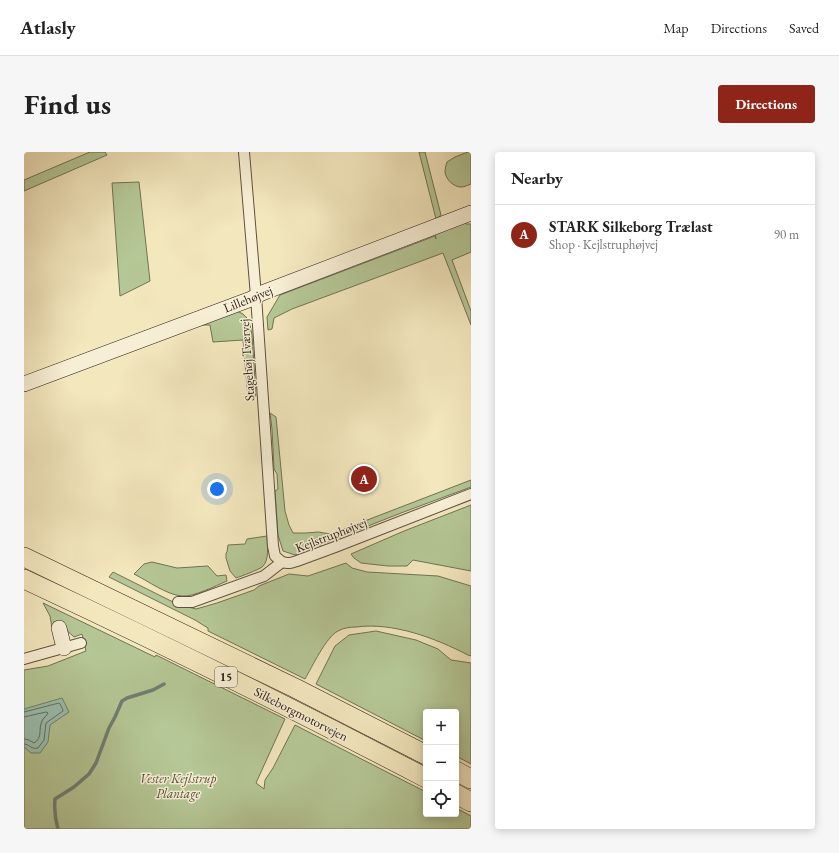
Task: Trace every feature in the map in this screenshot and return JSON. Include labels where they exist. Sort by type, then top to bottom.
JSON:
[{"type":"highway","name":"Silkeborgmotorvejen","points":[[24,556],[295,688],[423,753]]},
{"type":"highway","name":"Silkeborgmotorvejen","points":[[24,579],[284,705],[423,776]]},
{"type":"highway","points":[[459,773],[471,779]]},
{"type":"highway","points":[[459,796],[471,802]]},
{"type":"street","name":"Stagehøj Tværvej","points":[[244,152],[256,296],[273,546],[275,556],[282,562]]},
{"type":"street","name":"Lillehøjvej","points":[[24,384],[471,213]]},
{"type":"street","name":"Kejlstruphøjvej","points":[[178,602],[192,602],[264,576],[282,562],[286,564],[297,561],[471,494]]},
{"type":"street","points":[[59,628],[64,648]]},
{"type":"street","points":[[24,660],[81,643]]},
{"type":"green space","points":[[90,152],[105,152],[107,155],[24,191],[24,180]]},
{"type":"green space","points":[[419,152],[425,152],[441,215],[436,219]]},
{"type":"green space","points":[[471,152],[471,184],[464,187],[458,187],[447,178],[445,172],[446,164],[455,157]]},
{"type":"green space","points":[[139,182],[150,281],[120,296],[112,183]]},
{"type":"green space","points":[[463,223],[471,224],[471,252],[452,260],[471,311],[471,325],[443,253],[292,309],[274,318],[272,329],[268,330],[267,317],[280,295],[435,236],[436,239],[435,233]]},
{"type":"green space","points":[[237,311],[249,320],[252,335],[256,396],[248,397],[243,340],[213,342],[210,325],[201,325]]},
{"type":"green space","points":[[270,413],[276,417],[285,511],[293,533],[318,532],[331,534],[471,480],[471,487],[295,555],[283,551],[278,535],[275,491],[278,489],[277,474],[274,469]]},
{"type":"green space","points":[[471,505],[471,571],[413,560],[407,566],[388,566],[361,563],[351,554],[404,531]]},
{"type":"green space","points":[[267,536],[268,553],[265,564],[257,570],[236,578],[230,571],[226,558],[228,545],[245,544],[247,539]]},
{"type":"green space","points":[[152,562],[177,568],[208,566],[217,576],[226,575],[227,581],[192,595],[176,595],[134,574],[144,564]]},
{"type":"green space","points":[[346,563],[352,568],[367,572],[438,576],[471,586],[471,656],[428,637],[399,629],[370,626],[349,627],[333,634],[305,679],[208,631],[208,628],[195,620],[109,577],[113,572],[177,604],[196,609],[254,590],[259,586],[289,574],[308,576]]},
{"type":"green space","name":"Vester Kejlstrup Plantage","points":[[43,603],[155,657],[156,655],[285,719],[256,783],[264,789],[265,780],[273,768],[295,725],[423,790],[423,817],[459,817],[459,810],[471,816],[471,829],[24,829],[24,670],[48,666],[86,651],[82,634],[74,637],[61,625],[52,628],[50,616]]},
{"type":"green space","points":[[376,631],[416,640],[438,649],[451,660],[471,663],[471,764],[459,758],[459,709],[423,709],[423,739],[316,684],[335,646],[349,635]]},
{"type":"water","points":[[62,698],[69,712],[50,725],[48,742],[40,753],[31,753],[24,747],[24,709]]},
{"type":"waterway","points":[[58,829],[55,814],[55,799],[74,787],[89,774],[96,763],[109,728],[122,701],[153,690],[164,684]]},
{"type":"place","name":"STARK Silkeborg Trælast","points":[[364,479]]}]
